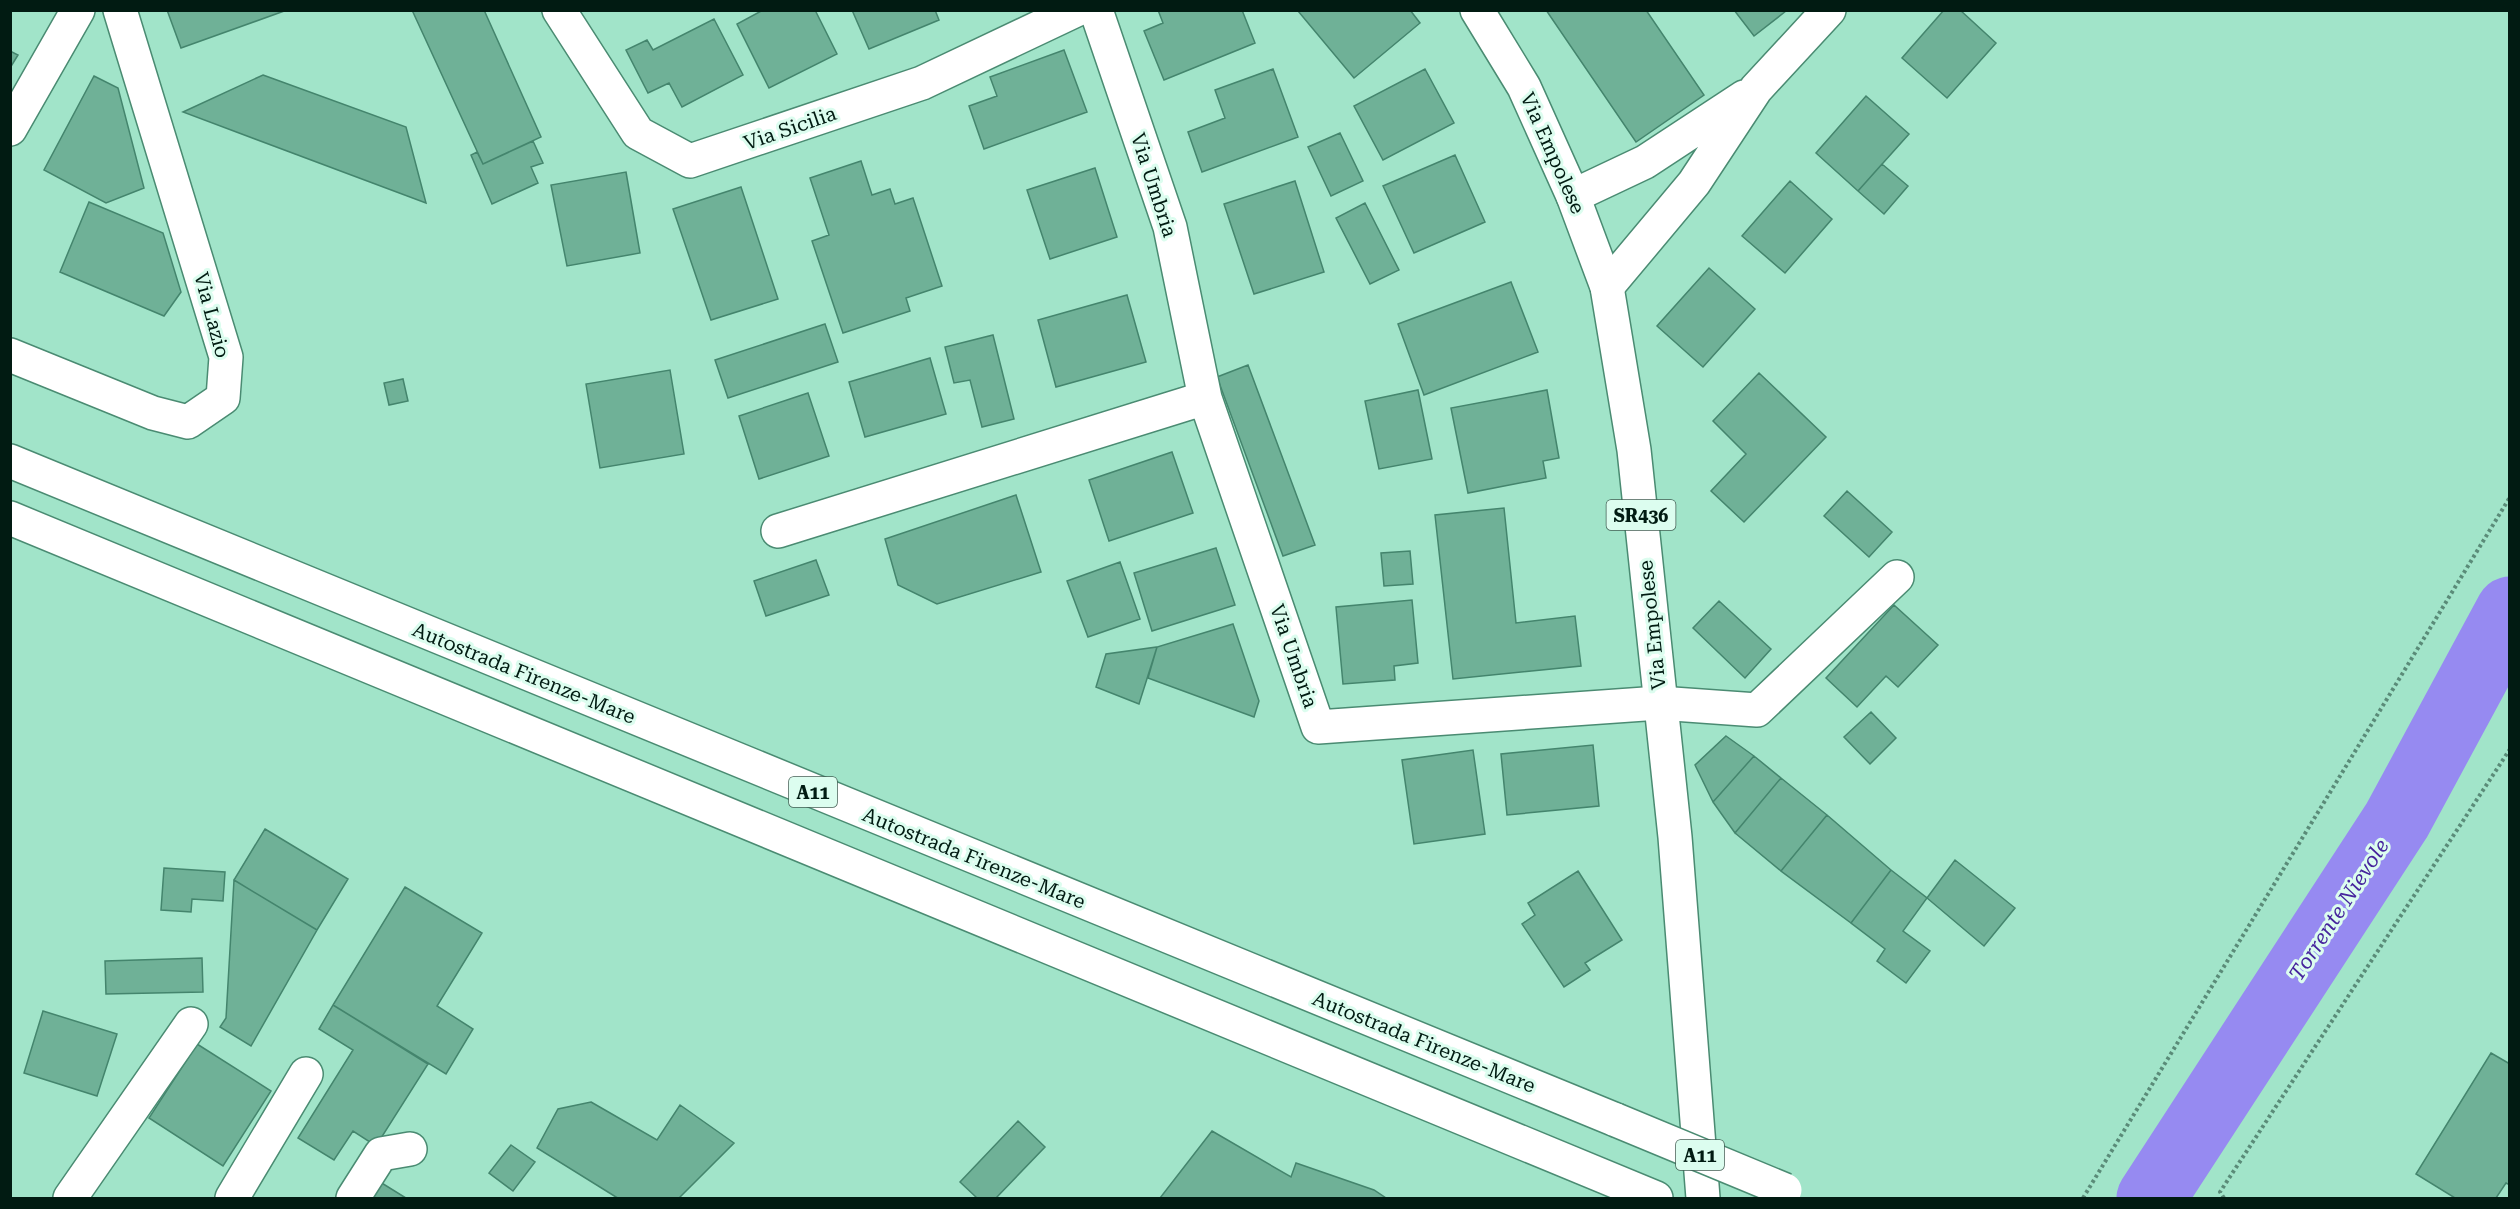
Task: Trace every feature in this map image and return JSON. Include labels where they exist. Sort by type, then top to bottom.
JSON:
[{"type":"main road","points":[[10,129],[78,10]]},
{"type":"main road","name":"Via Lazio","points":[[10,355],[153,413],[188,422],[223,398],[226,357],[120,10]]},
{"type":"main road","name":"Via Sicilia","points":[[560,10],[638,133],[690,161],[922,83],[1076,10]]},
{"type":"main road","name":"Via Umbria","points":[[1096,10],[1170,227],[1205,398],[1318,726],[1659,703]]},
{"type":"main road","name":"Via Empolese","points":[[1477,10],[1524,87],[1573,196],[1607,287],[1634,450],[1675,837],[1704,1198]]},
{"type":"main road","points":[[1607,287],[1694,183],[1756,89],[1829,10]]},
{"type":"main road","points":[[1573,196],[1646,162],[1756,89]]},
{"type":"main road","points":[[778,531],[1205,398]]},
{"type":"main road","name":"Autostrada Firenze-Mare","points":[[10,461],[1795,1194]]},
{"type":"main road","points":[[10,518],[1656,1198]]},
{"type":"main road","points":[[1659,703],[1757,710],[1897,577]]},
{"type":"main road","points":[[70,1198],[191,1024]]},
{"type":"main road","points":[[232,1198],[306,1074]]},
{"type":"main road","points":[[353,1198],[381,1154],[411,1149]]},
{"type":"path","points":[[2083,1198],[2510,497]]},
{"type":"path","points":[[2224,1198],[2220,1192],[2510,749]]},
{"type":"building","points":[[167,10],[287,10],[181,48]]},
{"type":"building","points":[[412,10],[484,10],[541,137],[483,164]]},
{"type":"building","points":[[763,10],[815,10],[837,54],[769,88],[737,24]]},
{"type":"building","points":[[852,10],[935,10],[939,20],[869,49]]},
{"type":"building","points":[[1158,10],[1242,10],[1255,43],[1164,80],[1144,31],[1163,23]]},
{"type":"building","points":[[1410,10],[1420,23],[1354,78],[1298,11]]},
{"type":"building","points":[[1546,10],[1646,10],[1704,95],[1636,142]]},
{"type":"building","points":[[1734,10],[1786,10],[1786,11],[1754,36]]},
{"type":"building","points":[[1944,10],[1960,10],[1996,43],[1947,98],[1902,58]]},
{"type":"building","points":[[714,19],[743,75],[682,107],[669,83],[648,93],[626,50],[647,40],[653,50]]},
{"type":"building","points":[[1064,50],[1087,112],[984,149],[969,106],[997,96],[990,77]]},
{"type":"building","points":[[10,51],[18,55],[10,68]]},
{"type":"building","points":[[1273,69],[1298,137],[1202,172],[1188,132],[1225,118],[1215,90]]},
{"type":"building","points":[[1425,69],[1454,123],[1383,160],[1354,106]]},
{"type":"building","points":[[263,75],[406,127],[426,203],[183,112]]},
{"type":"building","points":[[94,76],[118,88],[144,188],[106,203],[44,170]]},
{"type":"building","points":[[1866,96],[1909,134],[1858,191],[1816,153]]},
{"type":"building","points":[[1340,133],[1363,181],[1331,196],[1308,147]]},
{"type":"building","points":[[533,141],[543,163],[531,167],[538,183],[492,204],[471,155],[477,152],[483,164]]},
{"type":"building","points":[[1455,155],[1485,222],[1414,253],[1383,186]]},
{"type":"building","points":[[861,161],[872,195],[890,189],[895,204],[913,198],[942,286],[906,298],[910,311],[843,333],[812,241],[829,235],[810,178]]},
{"type":"building","points":[[1882,164],[1908,186],[1884,214],[1858,191]]},
{"type":"building","points":[[1095,168],[1117,237],[1050,259],[1027,190]]},
{"type":"building","points":[[626,172],[640,253],[567,266],[551,185]]},
{"type":"building","points":[[1295,181],[1324,272],[1254,294],[1224,204]]},
{"type":"building","points":[[1790,181],[1832,219],[1785,273],[1742,236]]},
{"type":"building","points":[[741,187],[778,299],[711,320],[673,209]]},
{"type":"building","points":[[89,202],[163,233],[181,292],[164,316],[60,272]]},
{"type":"building","points":[[1365,203],[1399,270],[1370,284],[1336,218]]},
{"type":"building","points":[[1709,268],[1755,309],[1703,367],[1657,326]]},
{"type":"building","points":[[1511,282],[1538,352],[1424,395],[1398,324]]},
{"type":"building","points":[[1127,295],[1146,362],[1056,387],[1038,320]]},
{"type":"building","points":[[825,324],[838,362],[728,398],[715,360]]},
{"type":"building","points":[[993,335],[1014,419],[982,427],[970,380],[954,383],[945,347]]},
{"type":"building","points":[[930,358],[946,414],[865,437],[849,382]]},
{"type":"building","points":[[1248,365],[1315,545],[1283,556],[1217,377]]},
{"type":"building","points":[[670,370],[684,454],[600,468],[586,384]]},
{"type":"building","points":[[1759,373],[1826,437],[1744,522],[1711,491],[1746,454],[1713,421]]},
{"type":"building","points":[[403,379],[408,401],[389,405],[384,383]]},
{"type":"building","points":[[1418,390],[1432,459],[1379,469],[1365,401]]},
{"type":"building","points":[[1547,390],[1559,458],[1543,461],[1546,478],[1468,493],[1451,408]]},
{"type":"building","points":[[808,393],[829,456],[759,479],[739,416]]},
{"type":"building","points":[[1172,452],[1193,513],[1109,541],[1089,480]]},
{"type":"building","points":[[1847,491],[1892,532],[1869,557],[1824,516]]},
{"type":"building","points":[[1016,495],[1041,572],[937,604],[898,585],[885,539]]},
{"type":"building","points":[[1504,508],[1516,623],[1575,616],[1581,666],[1453,679],[1435,515]]},
{"type":"building","points":[[1216,548],[1235,605],[1152,631],[1134,573]]},
{"type":"building","points":[[1410,551],[1413,584],[1384,586],[1381,553]]},
{"type":"building","points":[[816,560],[829,595],[766,616],[754,581]]},
{"type":"building","points":[[1120,562],[1140,619],[1088,637],[1067,581]]},
{"type":"building","points":[[1412,600],[1418,663],[1394,666],[1395,680],[1343,684],[1336,607]]},
{"type":"building","points":[[1719,601],[1771,649],[1745,678],[1693,628]]},
{"type":"building","points":[[1894,605],[1938,645],[1898,687],[1886,676],[1857,707],[1826,678]]},
{"type":"building","points":[[1233,624],[1259,701],[1254,717],[1148,678],[1157,647]]},
{"type":"building","points":[[1157,647],[1139,704],[1096,687],[1106,654]]},
{"type":"building","points":[[1871,712],[1896,738],[1870,764],[1844,737]]},
{"type":"building","points":[[1726,736],[1754,756],[1713,802],[1695,765]]},
{"type":"building","points":[[1593,745],[1599,806],[1507,815],[1501,754]]},
{"type":"building","points":[[1473,750],[1485,834],[1414,844],[1402,760]]},
{"type":"building","points":[[1754,756],[1781,778],[1735,833],[1713,802]]},
{"type":"building","points":[[1781,778],[1827,815],[1781,871],[1735,833]]},
{"type":"building","points":[[1827,815],[1891,870],[1851,923],[1781,871]]},
{"type":"building","points":[[265,829],[348,879],[317,930],[234,880]]},
{"type":"building","points":[[1955,860],[2015,908],[1984,946],[1927,898]]},
{"type":"building","points":[[164,868],[225,872],[223,901],[192,899],[191,912],[161,910]]},
{"type":"building","points":[[1891,870],[1927,898],[1903,931],[1930,951],[1906,983],[1877,961],[1885,949],[1851,923]]},
{"type":"building","points":[[1578,871],[1622,940],[1585,963],[1590,970],[1564,987],[1522,924],[1535,915],[1528,903]]},
{"type":"building","points":[[234,880],[317,930],[251,1046],[220,1027],[226,1018]]},
{"type":"building","points":[[405,887],[482,933],[437,1006],[473,1029],[446,1074],[333,1005]]},
{"type":"building","points":[[202,958],[203,992],[106,994],[105,961]]},
{"type":"building","points":[[333,1005],[428,1064],[376,1146],[353,1131],[334,1160],[298,1138],[353,1050],[319,1029]]},
{"type":"building","points":[[43,1011],[117,1034],[97,1096],[24,1073]]},
{"type":"building","points":[[197,1044],[271,1091],[223,1166],[149,1118]]},
{"type":"building","points":[[2491,1053],[2510,1064],[2510,1185],[2506,1183],[2496,1198],[2455,1198],[2416,1174]]},
{"type":"building","points":[[591,1102],[657,1140],[680,1105],[734,1143],[679,1198],[614,1198],[616,1197],[537,1148],[558,1109]]},
{"type":"building","points":[[1018,1121],[1045,1147],[996,1198],[977,1198],[960,1182]]},
{"type":"building","points":[[1212,1131],[1291,1177],[1296,1163],[1374,1190],[1386,1198],[1160,1198]]},
{"type":"building","points":[[511,1145],[535,1162],[513,1191],[489,1173]]},
{"type":"building","points":[[372,1177],[406,1198],[358,1198]]},
{"type":"waterway","name":"Torrente Nievole","points":[[2151,1198],[2397,820],[2510,611]]}]
